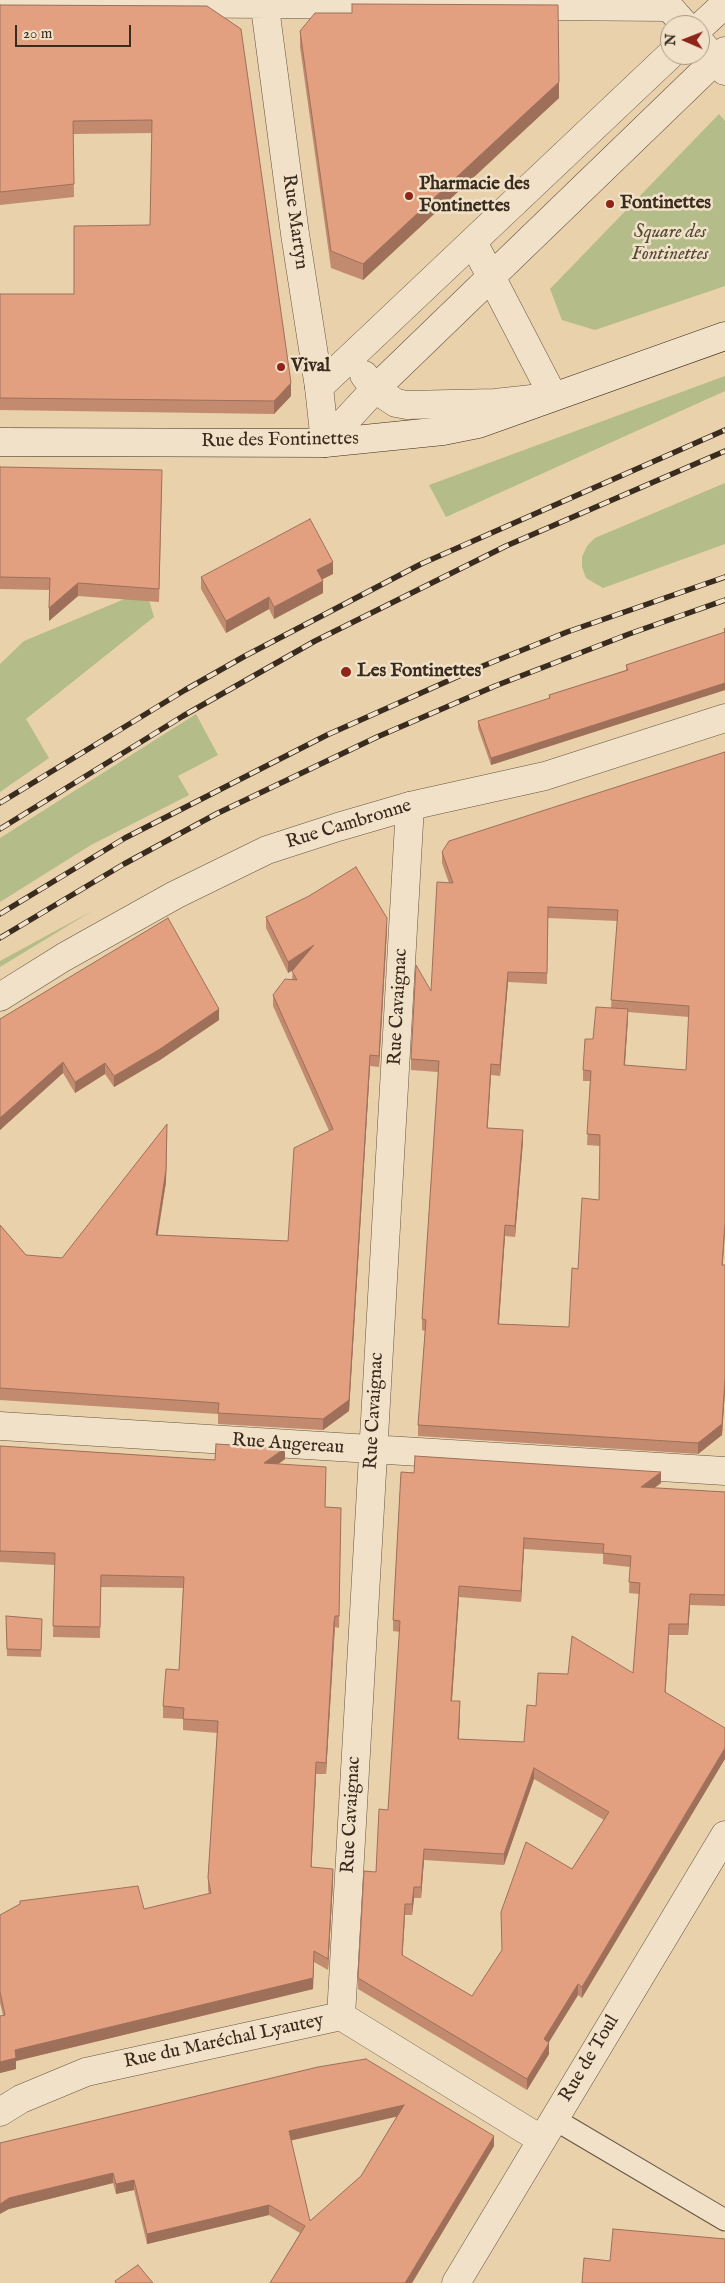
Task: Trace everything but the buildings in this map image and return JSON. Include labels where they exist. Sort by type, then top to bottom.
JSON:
[{"type":"street","points":[[0,2],[264,1],[674,11]]},
{"type":"street","name":"Rue Martyn","points":[[264,1],[295,234],[319,387],[325,443]]},
{"type":"street","points":[[710,18],[725,4]]},
{"type":"street","points":[[325,443],[375,389],[716,56]]},
{"type":"street","points":[[319,387],[660,64]]},
{"type":"street","points":[[473,242],[553,396]]},
{"type":"street","name":"Rue des Fontinettes","points":[[0,442],[325,443],[443,431],[478,424],[725,336]]},
{"type":"street","name":"Rue des Fontinettes","points":[[350,357],[375,389],[396,403],[414,406],[495,403],[553,396]]},
{"type":"street","name":"Rue Cambronne","points":[[0,998],[64,957],[124,923],[175,895],[259,854],[303,838],[410,806],[545,776],[725,718]]},
{"type":"street","name":"Rue Cavaignac","points":[[341,2016],[410,806]]},
{"type":"street","name":"Rue Augereau","points":[[0,1426],[725,1471]]},
{"type":"street","name":"Rue de Toul","points":[[456,2283],[725,1835]]},
{"type":"street","name":"Rue du Maréchal Lyautey","points":[[0,2112],[21,2100],[86,2072],[341,2016],[548,2130]]},
{"type":"lane","points":[[548,2130],[725,2220]]},
{"type":"green space","name":"Square des Fontinettes","points":[[719,114],[725,121],[725,286],[595,330],[562,320],[550,289]]},
{"type":"green space","points":[[725,376],[725,391],[446,517],[429,485]]},
{"type":"green space","points":[[725,483],[725,544],[603,588],[586,578],[582,567],[582,557],[587,546],[595,538]]},
{"type":"green space","points":[[146,590],[154,617],[26,719],[49,758],[0,792],[0,664],[24,641]]},
{"type":"green space","points":[[196,714],[218,755],[178,776],[189,795],[91,845],[0,902],[0,838]]},
{"type":"green space","points":[[92,911],[0,967],[0,961]]},
{"type":"railway","points":[[0,803],[185,690],[245,656],[421,564],[725,430]]},
{"type":"railway","points":[[0,829],[183,716],[315,641],[506,546],[725,451]]},
{"type":"railway","points":[[0,914],[125,838],[327,735],[468,672],[567,632],[725,577]]},
{"type":"railway","points":[[0,938],[124,864],[216,814],[377,737],[495,686],[629,634],[725,600]]},
{"type":"place","name":"Pharmacie des Fontinettes","points":[[409,196]]},
{"type":"place","name":"Fontinettes","points":[[610,204]]},
{"type":"place","name":"Vival","points":[[281,367]]},
{"type":"place","name":"Les Fontinettes","points":[[346,672]]}]
